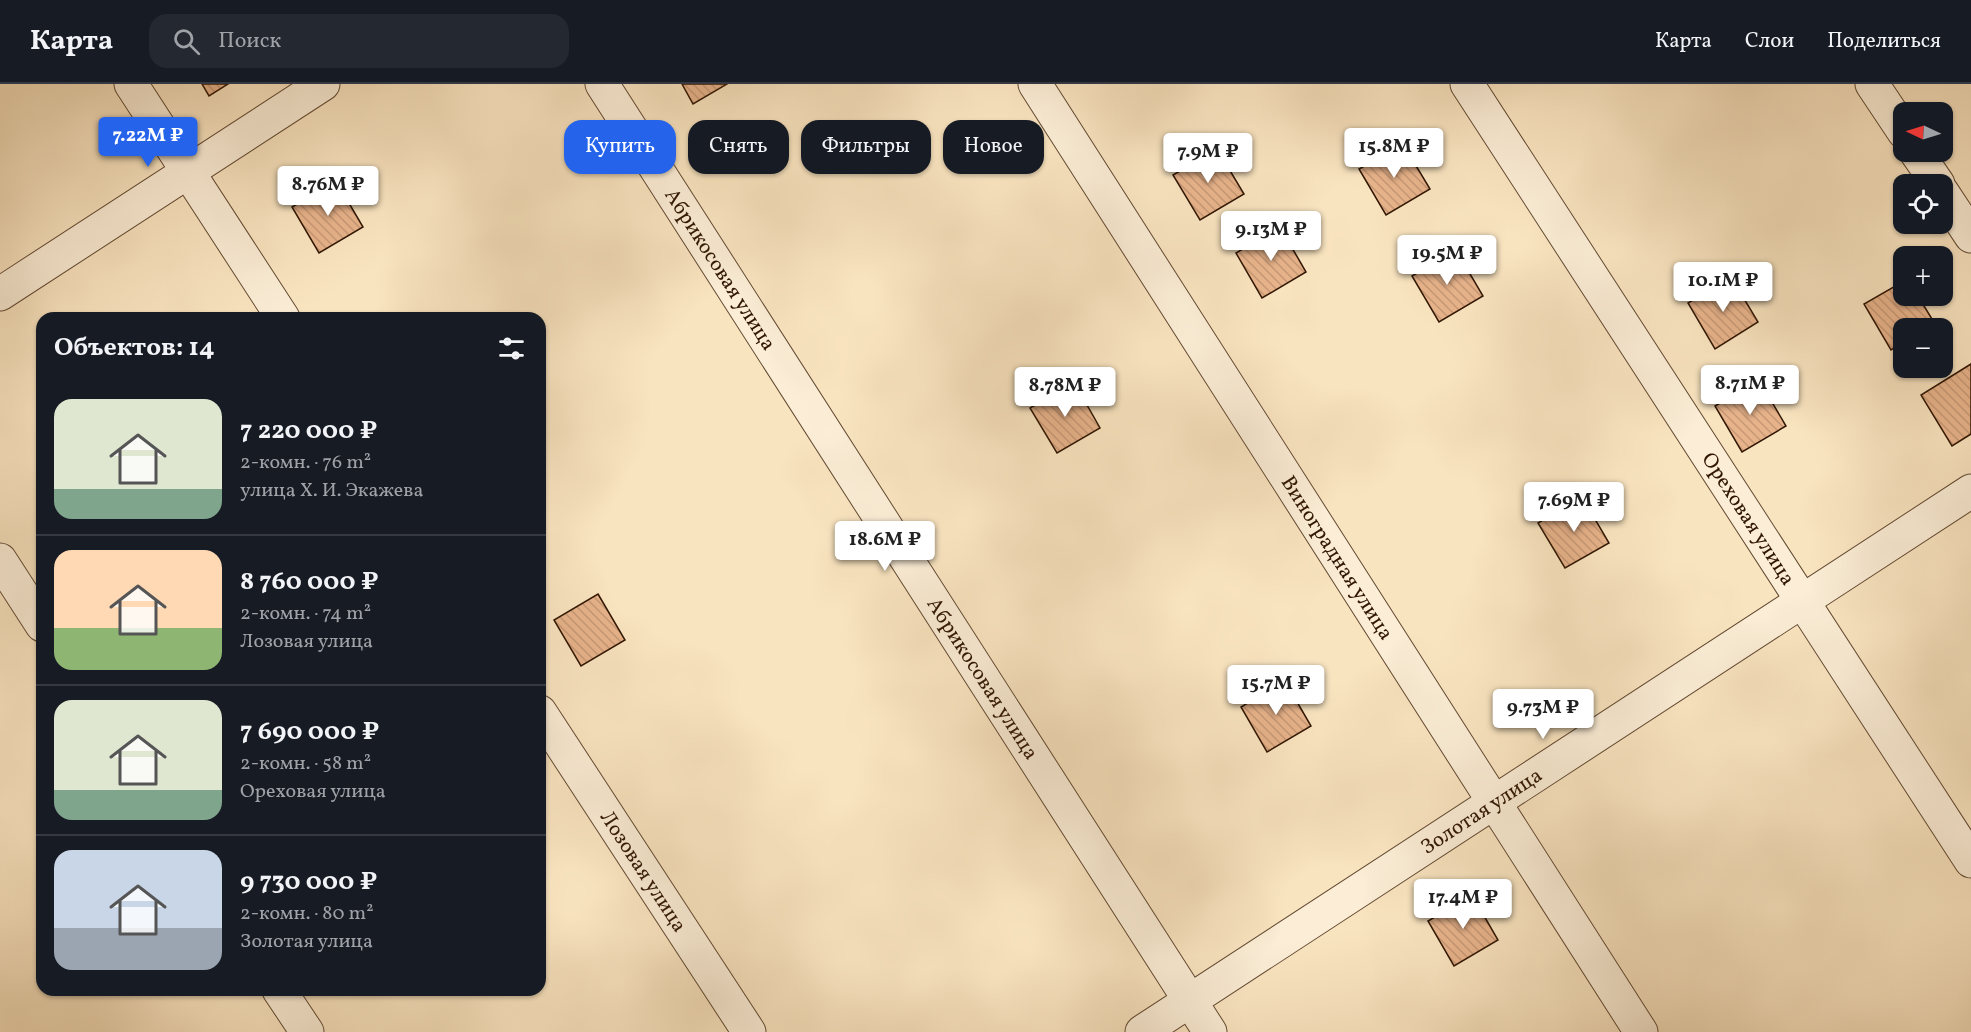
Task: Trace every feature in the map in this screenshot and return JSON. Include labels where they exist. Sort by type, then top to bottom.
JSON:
[{"type":"street","points":[[131,84],[279,312]]},
{"type":"street","points":[[0,294],[323,84]]},
{"type":"street","name":"Абрикосовая улица","points":[[603,84],[1210,1032]]},
{"type":"street","name":"Виноградная улица","points":[[1035,84],[1641,1032]]},
{"type":"street","name":"Ореховая улица","points":[[1467,84],[1971,861]]},
{"type":"street","points":[[1872,84],[1893,116]]},
{"type":"street","points":[[1953,209],[1971,236]]},
{"type":"street","name":"Золотая улица","points":[[1142,1032],[1971,491]]},
{"type":"street","points":[[0,560],[36,616]]},
{"type":"street","name":"Лозовая улица","points":[[546,721],[749,1032]]},
{"type":"street","points":[[283,996],[307,1032]]},
{"type":"building","points":[[202,84],[228,84],[209,96]]},
{"type":"building","points":[[682,84],[727,84],[693,104]]},
{"type":"building","points":[[1403,144],[1430,189],[1386,215],[1359,169]]},
{"type":"building","points":[[1217,149],[1244,194],[1200,220],[1173,175]]},
{"type":"building","points":[[336,181],[363,227],[319,253],[292,207]]},
{"type":"building","points":[[1280,227],[1306,272],[1262,298],[1236,253]]},
{"type":"building","points":[[1456,250],[1483,296],[1439,322],[1412,276]]},
{"type":"building","points":[[1731,277],[1758,322],[1715,349],[1688,303]]},
{"type":"building","points":[[1893,287],[1893,306],[1924,306],[1931,318],[1893,318],[1893,349],[1891,350],[1864,304]]},
{"type":"building","points":[[1971,364],[1971,434],[1952,446],[1921,395],[1948,378],[1953,378],[1953,375]]},
{"type":"building","points":[[1759,380],[1786,426],[1742,452],[1715,406]]},
{"type":"building","points":[[1074,382],[1100,428],[1057,453],[1030,408]]},
{"type":"building","points":[[1582,497],[1609,543],[1565,568],[1538,523]]},
{"type":"building","points":[[598,594],[625,640],[581,666],[554,620]]},
{"type":"building","points":[[1285,681],[1311,726],[1267,752],[1241,707]]},
{"type":"building","points":[[1472,895],[1498,940],[1454,966],[1428,921]]}]
